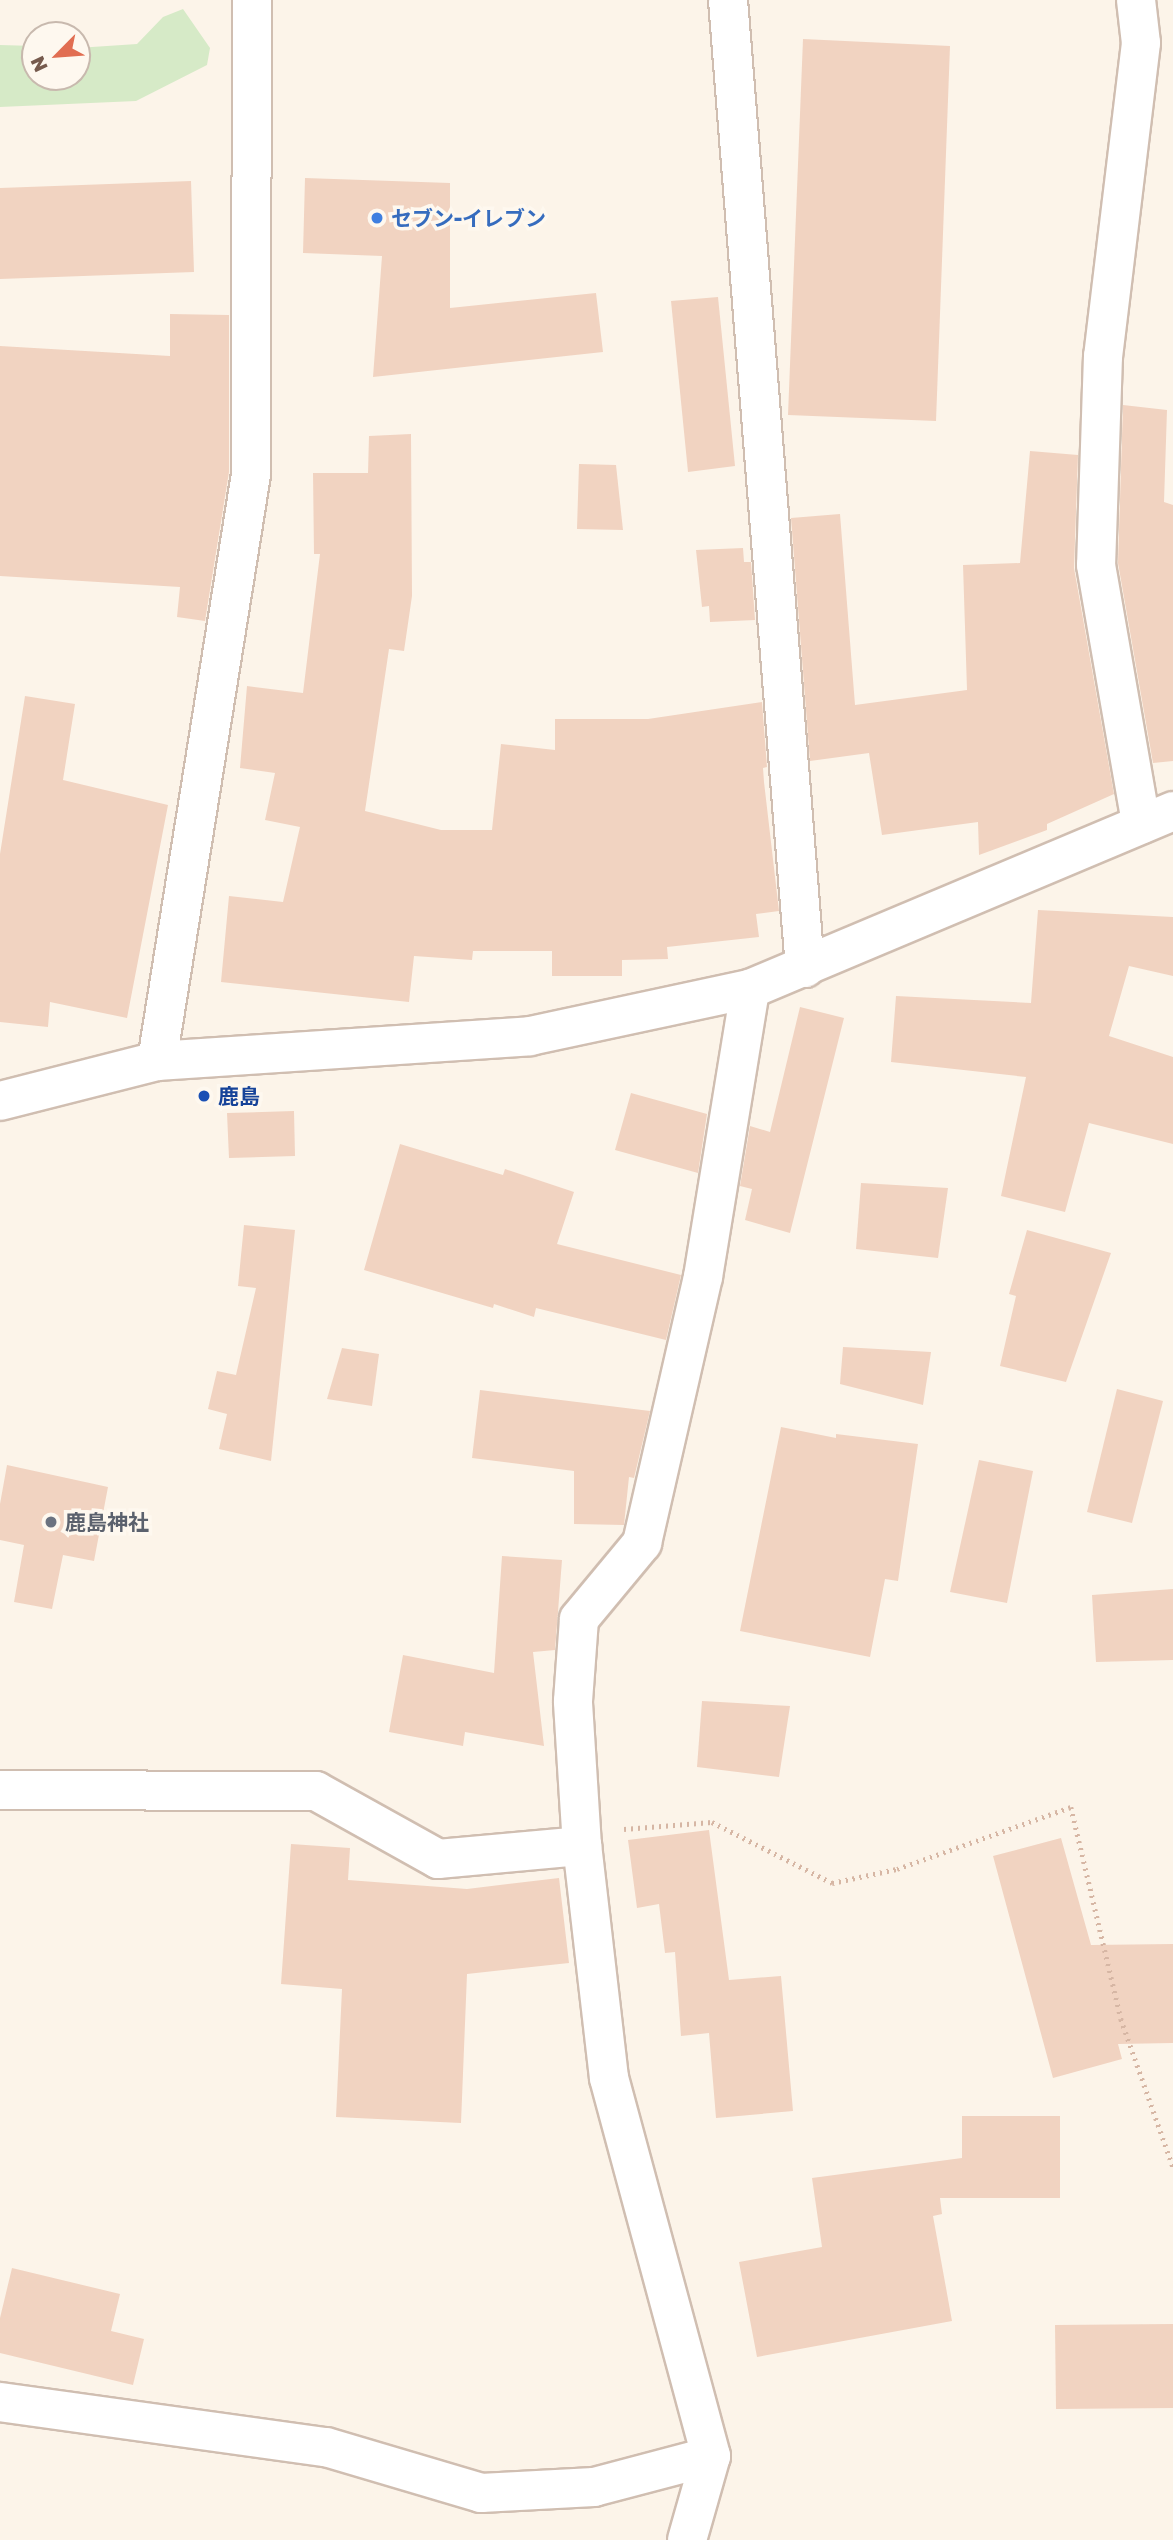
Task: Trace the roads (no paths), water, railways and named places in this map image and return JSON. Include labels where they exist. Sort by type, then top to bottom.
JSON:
[{"type":"street","points":[[157,1061],[251,474],[252,0]]},
{"type":"street","points":[[728,0],[805,968]]},
{"type":"street","points":[[0,1101],[157,1061],[530,1037],[750,989],[1157,818],[1096,565],[1103,356],[1141,43],[1136,0]]},
{"type":"street","points":[[687,2540],[711,2456],[609,2078],[582,1839],[573,1701],[579,1619],[642,1543],[703,1277],[750,989]]},
{"type":"street","points":[[0,1790],[316,1791],[438,1859],[582,1839]]},
{"type":"street","points":[[0,2402],[326,2447],[481,2493],[594,2487],[711,2456]]},
{"type":"place","name":"セブン-イレブン","points":[[377,218]]},
{"type":"place","name":"鹿島","points":[[204,1096]]},
{"type":"place","name":"鹿島神社","points":[[51,1522]]}]
